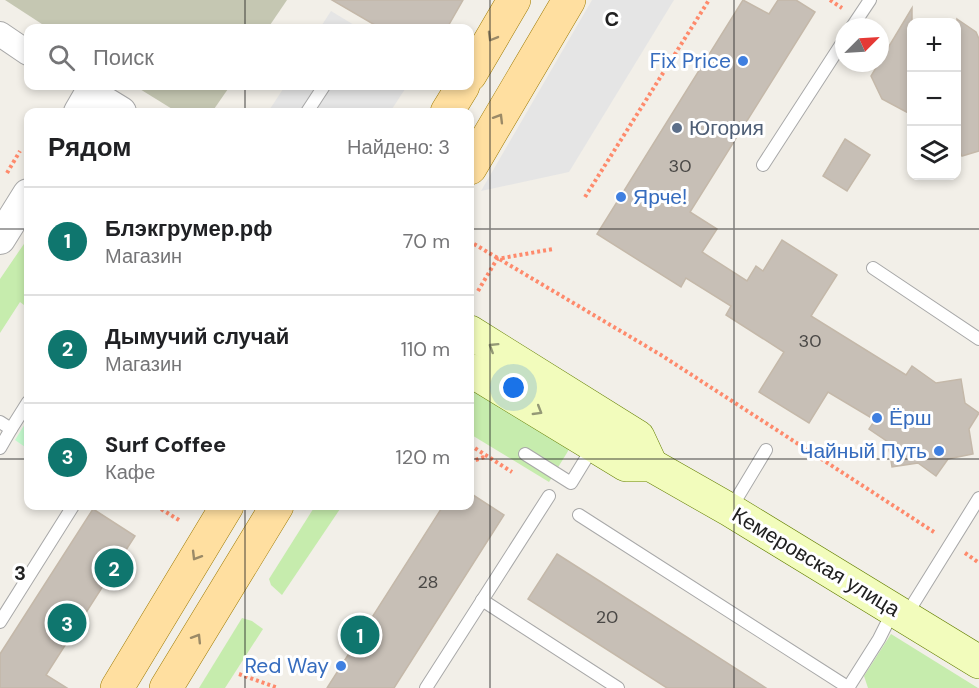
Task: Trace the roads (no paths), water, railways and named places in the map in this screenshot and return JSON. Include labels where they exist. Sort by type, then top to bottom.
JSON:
[{"type":"main road","points":[[474,68],[514,0]]},
{"type":"main road","points":[[474,161],[569,0]]},
{"type":"main road","points":[[449,108],[461,90]]},
{"type":"main road","points":[[474,334],[638,437],[651,465]]},
{"type":"main road","name":"Кемеровская улица","points":[[474,372],[626,465],[651,465],[730,510],[979,662]]},
{"type":"main road","points":[[117,688],[225,510]]},
{"type":"main road","points":[[166,688],[275,510]]},
{"type":"street","points":[[0,34],[24,49]]},
{"type":"street","points":[[83,97],[111,108]]},
{"type":"street","points":[[0,239],[24,207]]},
{"type":"lane","points":[[858,18],[870,0]]},
{"type":"lane","points":[[763,165],[835,54]]},
{"type":"lane","points":[[310,108],[321,90]]},
{"type":"lane","points":[[873,268],[979,339]]},
{"type":"lane","points":[[0,448],[24,408]]},
{"type":"lane","points":[[0,422],[11,429]]},
{"type":"lane","points":[[525,454],[571,483],[594,445]]},
{"type":"lane","points":[[730,510],[766,450]]},
{"type":"lane","points":[[426,688],[549,495]]},
{"type":"lane","points":[[579,515],[848,688],[879,639],[979,498]]},
{"type":"lane","points":[[0,622],[70,510]]},
{"type":"lane","points":[[482,600],[618,688]]},
{"type":"place","name":"Fix Price","points":[[743,61]]},
{"type":"place","name":"Югория","points":[[677,128]]},
{"type":"place","name":"Ярче!","points":[[621,197]]},
{"type":"place","name":"Ёрш","points":[[877,418]]},
{"type":"place","name":"Чайный Путь","points":[[939,451]]},
{"type":"place","name":"Дымучий случай","points":[[114,568]]},
{"type":"place","name":"Surf Coffee","points":[[67,623]]},
{"type":"place","name":"Блэкгрумер.рф","points":[[360,635]]},
{"type":"place","name":"Red Way","points":[[341,666]]}]
